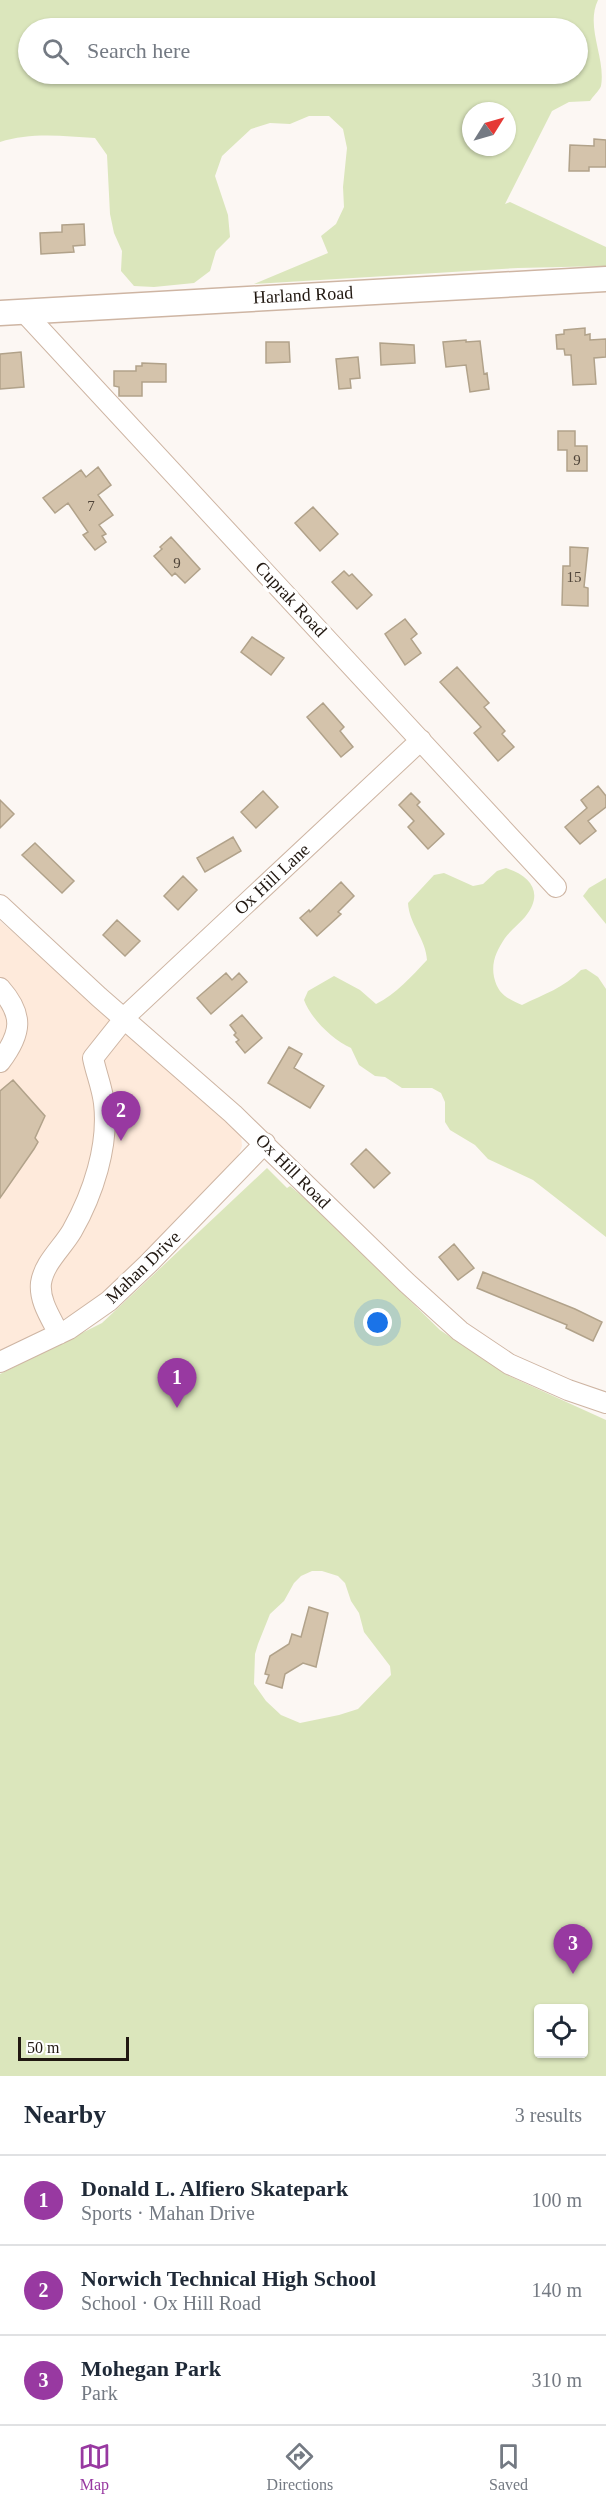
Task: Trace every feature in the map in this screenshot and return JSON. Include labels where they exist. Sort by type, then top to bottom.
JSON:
[{"type":"main road","name":"Harland Road","points":[[0,313],[606,279]]},
{"type":"street","name":"Cuprak Road","points":[[24,312],[556,887]]},
{"type":"street","name":"Ox Hill Lane","points":[[59,1334],[42,1298],[42,1280],[46,1268],[73,1228],[91,1190],[99,1162],[104,1121],[102,1095],[93,1058],[123,1019],[422,740]]},
{"type":"street","name":"Ox Hill Road","points":[[0,905],[123,1019],[265,1143],[406,1283],[476,1344],[526,1372],[606,1403]]},
{"type":"street","points":[[0,988],[15,1006],[18,1021],[10,1046],[0,1062]]},
{"type":"street","name":"Mahan Drive","points":[[0,1362],[91,1316],[129,1283],[265,1143]]},
{"type":"shaded area","points":[[0,921],[234,1123],[241,1135],[242,1146],[238,1156],[225,1170],[111,1287],[77,1312],[0,1352]]},
{"type":"green space","points":[[0,0],[598,0],[594,21],[601,65],[601,86],[590,101],[569,102],[552,111],[505,204],[510,202],[606,247],[606,266],[518,268],[254,284],[328,253],[321,236],[336,224],[344,207],[343,187],[347,148],[343,129],[329,116],[309,116],[290,124],[270,123],[251,129],[222,156],[215,176],[228,215],[230,237],[216,251],[210,271],[194,283],[154,287],[134,286],[121,271],[122,251],[114,233],[110,214],[107,155],[95,138],[23,137],[0,142]]},
{"type":"green space","points":[[506,868],[515,871],[528,881],[534,893],[534,901],[525,917],[505,938],[495,956],[494,977],[500,991],[507,998],[522,1005],[561,986],[581,970],[586,969],[598,977],[606,989],[606,1237],[533,1180],[488,1159],[475,1145],[450,1130],[445,1122],[445,1102],[441,1093],[432,1088],[402,1088],[385,1077],[375,1076],[359,1065],[351,1048],[323,1028],[304,1000],[308,991],[334,976],[360,990],[376,1004],[383,1000],[427,960],[424,945],[411,918],[408,903],[434,875],[444,873],[473,886],[483,884],[497,871]]},
{"type":"green space","points":[[606,878],[606,924],[583,896],[589,888]]},
{"type":"green space","points":[[267,1168],[287,1188],[290,1186],[308,1201],[440,1330],[507,1375],[606,1420],[606,2076],[0,2076],[0,1374],[102,1323]],"holes":[[[312,1571],[322,1571],[338,1576],[345,1583],[351,1601],[359,1613],[364,1632],[390,1666],[391,1675],[358,1709],[300,1723],[281,1715],[266,1701],[254,1684],[255,1654],[270,1614],[284,1601],[294,1583],[301,1576]]]},
{"type":"building","points":[[594,139],[606,140],[606,167],[589,167],[589,171],[569,171],[570,145],[594,146]]},
{"type":"building","points":[[84,224],[85,245],[73,246],[74,252],[41,254],[40,233],[62,232],[62,225]]},
{"type":"building","points":[[585,328],[585,335],[590,334],[590,340],[606,339],[606,357],[594,358],[596,384],[573,385],[571,355],[565,355],[564,349],[557,349],[556,335],[564,334],[564,330]]},
{"type":"building","points":[[466,340],[466,342],[480,341],[484,374],[487,373],[489,389],[470,392],[466,365],[446,367],[443,342]]},
{"type":"building","points":[[266,342],[289,342],[290,362],[266,363]]},
{"type":"building","points":[[380,343],[414,345],[415,363],[381,365]]},
{"type":"building","points":[[21,352],[24,387],[0,389],[0,354]]},
{"type":"building","points":[[358,357],[360,378],[350,379],[351,388],[339,389],[336,359]]},
{"type":"building","points":[[142,363],[166,364],[166,382],[142,382],[142,396],[119,396],[119,387],[114,386],[114,371],[136,371],[136,366],[142,366]]},
{"type":"building","points":[[558,431],[575,431],[575,446],[587,446],[587,471],[567,471],[567,450],[558,450]]},
{"type":"building","points":[[98,467],[111,485],[98,495],[113,515],[99,525],[106,534],[102,536],[106,542],[95,550],[83,535],[88,532],[68,503],[55,513],[43,498],[81,470],[86,477]]},
{"type":"building","points":[[313,507],[338,534],[320,551],[295,523]]},
{"type":"building","points":[[171,537],[200,569],[185,583],[175,573],[172,576],[154,556]]},
{"type":"building","points":[[570,547],[588,548],[584,587],[588,588],[588,606],[562,605],[563,566],[570,566]]},
{"type":"building","points":[[344,571],[349,576],[352,574],[372,595],[357,609],[332,582]]},
{"type":"building","points":[[405,619],[417,634],[411,639],[421,653],[405,665],[385,634]]},
{"type":"building","points":[[252,637],[284,658],[271,675],[241,652]]},
{"type":"building","points":[[457,667],[489,703],[484,707],[505,731],[502,734],[514,747],[498,761],[474,733],[481,727],[440,682]]},
{"type":"building","points":[[323,703],[344,727],[340,731],[353,747],[341,757],[307,717]]},
{"type":"building","points":[[598,786],[606,796],[606,807],[588,821],[596,831],[580,844],[565,827],[587,808],[581,800]]},
{"type":"building","points":[[263,791],[278,807],[256,828],[241,812]]},
{"type":"building","points":[[411,793],[420,802],[417,805],[444,834],[428,849],[408,827],[414,821],[399,805]]},
{"type":"building","points":[[0,800],[14,814],[0,828]]},
{"type":"building","points":[[233,837],[241,851],[205,872],[197,858]]},
{"type":"building","points":[[35,843],[74,881],[62,893],[22,855]]},
{"type":"building","points":[[183,876],[197,890],[178,910],[164,896]]},
{"type":"building","points":[[341,882],[354,896],[338,912],[341,914],[317,936],[300,918],[309,910],[310,912]]},
{"type":"building","points":[[117,920],[140,941],[125,956],[103,935]]},
{"type":"building","points":[[226,973],[232,980],[239,973],[247,982],[211,1014],[197,998]]},
{"type":"building","points":[[242,1015],[262,1038],[245,1053],[236,1042],[239,1040],[230,1025]]},
{"type":"building","points":[[289,1047],[302,1054],[294,1068],[324,1086],[310,1108],[268,1083]]},
{"type":"building","points":[[13,1080],[45,1116],[35,1138],[38,1142],[0,1198],[0,1091]]},
{"type":"building","points":[[366,1149],[390,1173],[374,1188],[351,1164]]},
{"type":"building","points":[[454,1244],[474,1268],[458,1280],[439,1257]]},
{"type":"building","points":[[483,1272],[602,1322],[593,1341],[566,1328],[567,1325],[477,1288]]},
{"type":"building","points":[[309,1607],[328,1613],[316,1667],[303,1663],[285,1674],[282,1688],[266,1683],[269,1675],[265,1674],[270,1656],[289,1644],[292,1634],[301,1637]]},
{"type":"place","name":"Norwich Technical High School","points":[[121,1141]]},
{"type":"place","name":"Donald L. Alfiero Skatepark","points":[[177,1408]]},
{"type":"place","name":"Mohegan Park","points":[[573,1974]]}]
